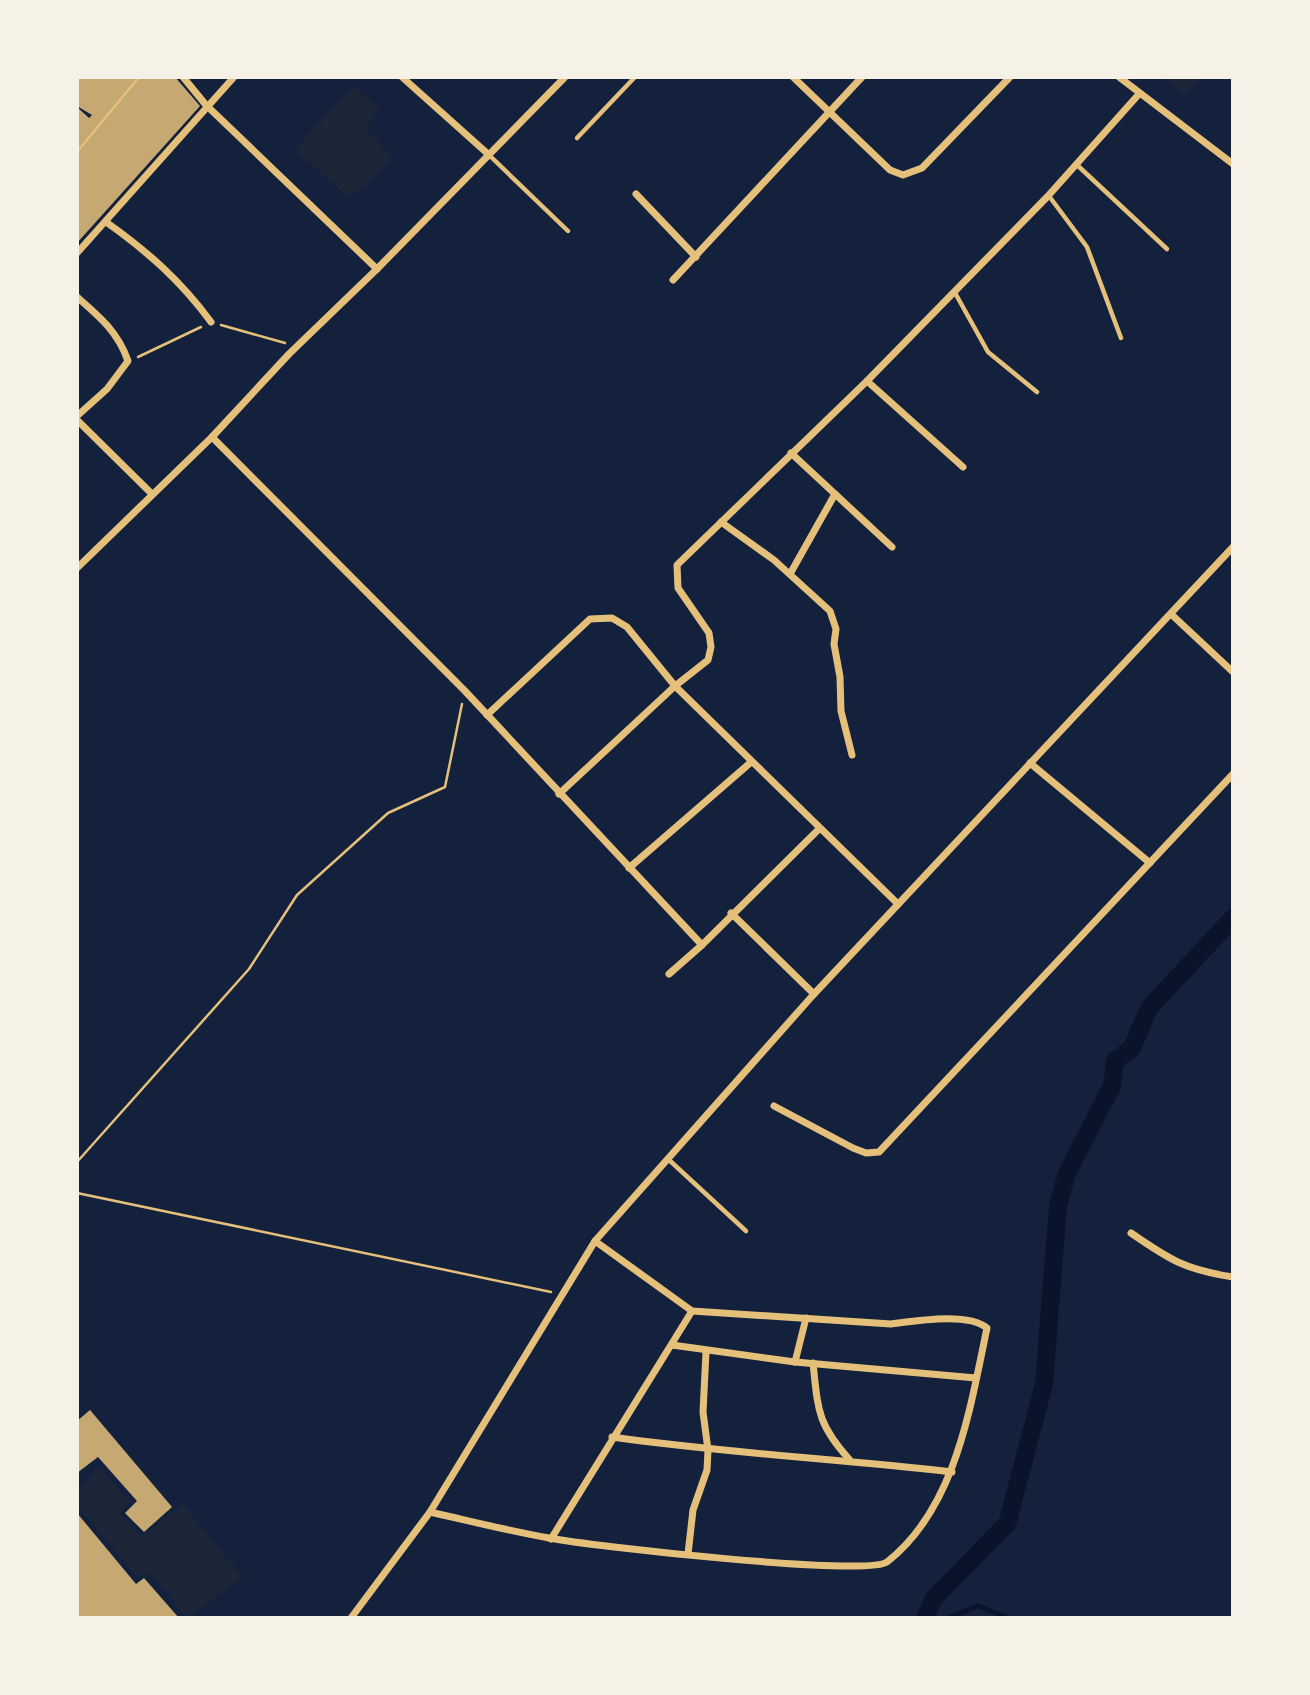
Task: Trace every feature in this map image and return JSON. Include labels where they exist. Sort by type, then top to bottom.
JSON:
[{"type":"street","points":[[183,77],[206,105],[377,269]]},
{"type":"street","points":[[77,253],[206,105],[234,77]]},
{"type":"street","points":[[402,77],[488,154]]},
{"type":"street","points":[[77,568],[151,493],[212,437],[297,347],[565,77]]},
{"type":"street","points":[[793,77],[890,170],[903,175],[922,167],[1010,77]]},
{"type":"street","points":[[673,281],[862,77]]},
{"type":"street","points":[[1119,77],[1231,162],[1233,150]]},
{"type":"street","points":[[559,794],[674,686],[708,660],[711,647],[709,634],[678,588],[677,565],[867,381],[1048,195],[1139,94]]},
{"type":"street","points":[[636,194],[696,257]]},
{"type":"street","points":[[106,222],[165,268],[188,290],[211,322]]},
{"type":"street","points":[[77,297],[110,326],[122,343],[128,361],[107,388],[77,418],[151,493]]},
{"type":"street","points":[[867,381],[962,467]]},
{"type":"street","points":[[212,437],[465,691],[702,945]]},
{"type":"street","points":[[792,453],[892,547]]},
{"type":"street","points":[[790,574],[835,494]]},
{"type":"street","points":[[721,522],[790,574],[830,611],[841,711],[852,755]]},
{"type":"street","points":[[351,1618],[430,1512],[595,1241],[814,994],[1233,547]]},
{"type":"street","points":[[1171,614],[1233,672]]},
{"type":"street","points":[[487,715],[590,619],[612,618],[627,628],[674,686],[750,763],[898,904]]},
{"type":"street","points":[[629,868],[750,763]]},
{"type":"street","points":[[1030,763],[1150,863]]},
{"type":"street","points":[[774,1106],[853,1148],[866,1153],[879,1152],[1233,774]]},
{"type":"street","points":[[669,974],[702,945],[819,828]]},
{"type":"street","points":[[731,914],[814,994]]},
{"type":"street","points":[[1131,1233],[1172,1262],[1199,1272],[1233,1278]]},
{"type":"street","points":[[430,1512],[551,1539],[859,1569],[884,1564],[916,1534],[952,1472],[987,1328],[978,1321],[922,1320],[891,1324],[692,1311],[595,1241]]},
{"type":"street","points":[[551,1539],[692,1311]]},
{"type":"street","points":[[795,1362],[806,1318]]},
{"type":"street","points":[[672,1345],[706,1352],[795,1362],[976,1378]]},
{"type":"street","points":[[688,1554],[693,1510],[704,1478],[708,1450],[703,1412],[706,1352]]},
{"type":"street","points":[[813,1363],[819,1413],[828,1436],[850,1460]]},
{"type":"street","points":[[612,1437],[708,1450],[850,1460],[952,1472]]},
{"type":"lane","points":[[577,138],[635,77]]},
{"type":"lane","points":[[488,154],[568,231]]},
{"type":"lane","points":[[1075,163],[1167,249]]},
{"type":"lane","points":[[1048,195],[1087,247],[1121,338]]},
{"type":"lane","points":[[954,290],[988,352],[1037,391]]},
{"type":"lane","points":[[667,1158],[746,1231]]},
{"type":"path","points":[[77,152],[139,77]]},
{"type":"path","points":[[128,361],[211,322],[297,347]]},
{"type":"path","points":[[77,1161],[249,969],[297,895],[388,813],[445,787],[465,691]]},
{"type":"path","points":[[77,1193],[561,1294]]},
{"type":"shaded area","points":[[1163,77],[1202,77],[1185,95]]},
{"type":"shaded area","points":[[354,86],[380,110],[365,128],[392,158],[369,183],[347,197],[295,149]]},
{"type":"shaded area","points":[[99,1467],[130,1502],[120,1514],[142,1536],[183,1504],[242,1577],[187,1618],[152,1575],[144,1573],[138,1577],[77,1506],[77,1491]]},
{"type":"building","points":[[77,77],[175,77],[200,106],[77,243],[77,107],[89,118],[92,115],[77,106]]},
{"type":"building","points":[[90,1410],[172,1507],[144,1532],[125,1513],[137,1501],[98,1457],[77,1473],[77,1421]]},
{"type":"building","points":[[77,1513],[136,1584],[144,1578],[179,1618],[77,1618]]},
{"type":"waterway","points":[[925,1618],[934,1598],[1007,1524],[1044,1384],[1058,1206],[1067,1173],[1112,1086],[1115,1061],[1132,1048],[1149,1008],[1233,918]]},
{"type":"waterway","points":[[948,1618],[978,1606],[1008,1618]]}]
